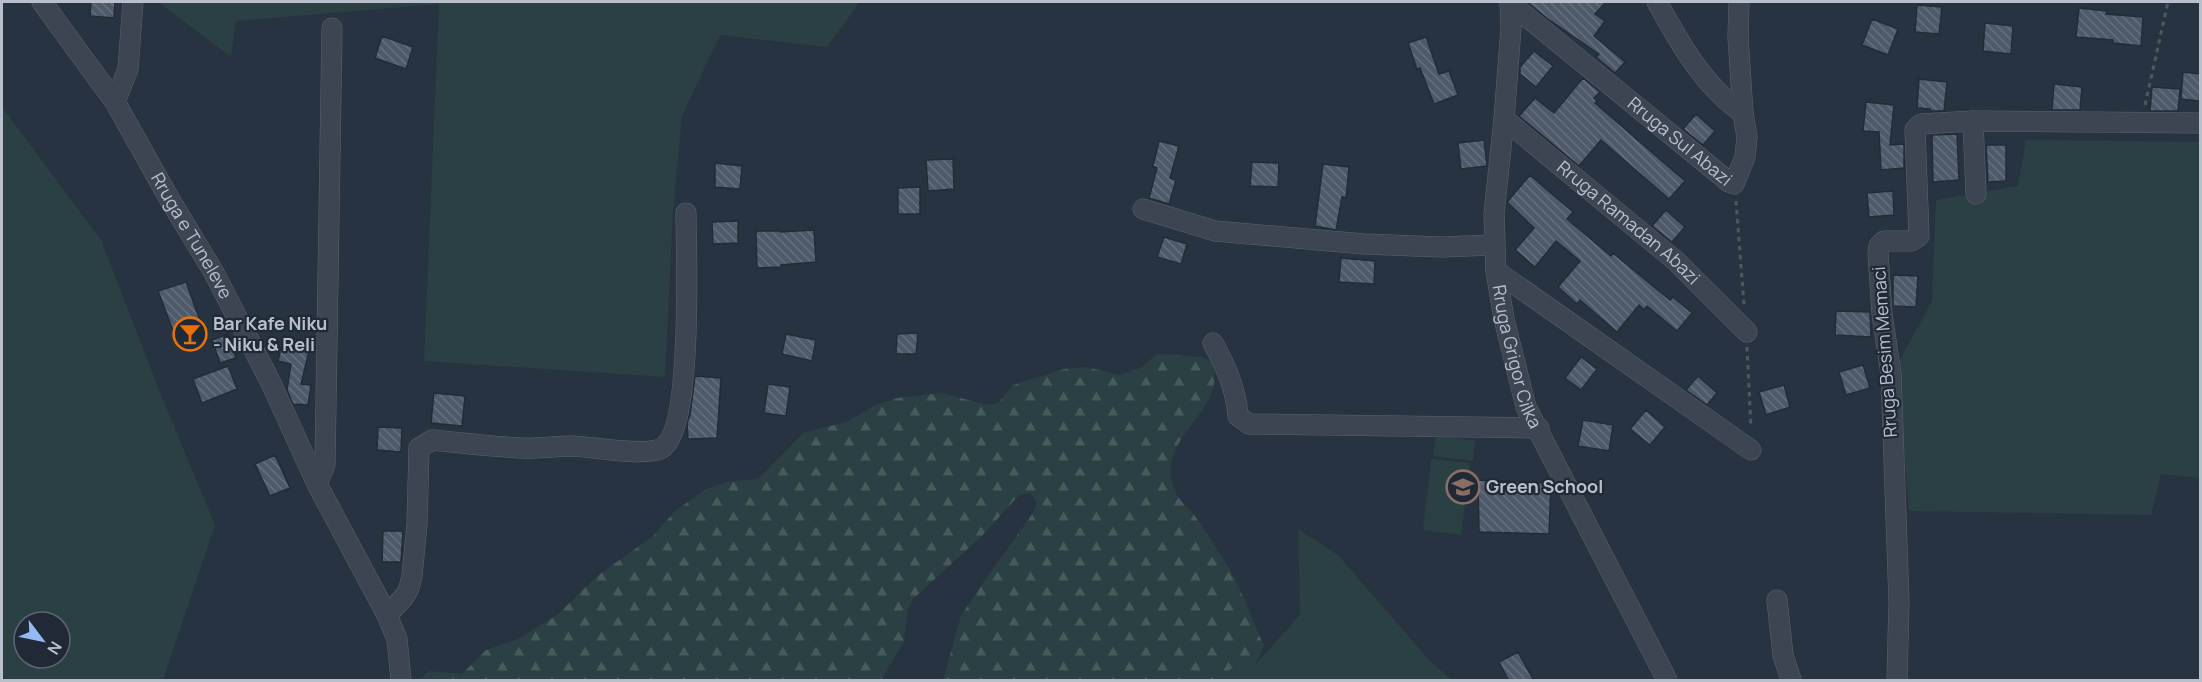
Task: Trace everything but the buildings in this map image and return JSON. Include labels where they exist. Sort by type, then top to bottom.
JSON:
[{"type":"street","name":"Rruga e Tuneleve","points":[[42,2],[115,102],[213,271],[270,381],[317,484],[387,615],[397,639],[401,681]]},
{"type":"street","points":[[115,102],[128,69],[133,2]]},
{"type":"street","name":"Rruga Sul Abazi","points":[[1510,2],[1734,184],[1745,157],[1747,137],[1743,113],[1738,2]]},
{"type":"street","name":"Rruga Grigor Cilka","points":[[1510,2],[1511,28],[1494,214],[1496,271],[1504,319],[1526,408],[1539,428],[1667,681]]},
{"type":"street","points":[[1657,2],[1678,40],[1710,85],[1725,101],[1743,113]]},
{"type":"street","points":[[317,484],[325,465],[332,28]]},
{"type":"street","name":"Rruga Ramadan Abazi","points":[[1504,118],[1676,261],[1747,332]]},
{"type":"street","points":[[1973,121],[1976,194]]},
{"type":"street","name":"Rruga Besim Memaci","points":[[1897,681],[1899,602],[1893,490],[1891,374],[1882,314],[1879,246],[1884,241],[1911,241],[1919,236],[1915,130],[1917,126],[1921,123],[1973,121],[2200,123]]},
{"type":"street","points":[[1143,209],[1215,231],[1364,244],[1441,247],[1494,245]]},
{"type":"street","points":[[387,615],[404,597],[412,576],[417,524],[419,448],[432,440],[525,448],[573,446],[644,451],[661,449],[671,439],[683,376],[687,328],[686,213]]},
{"type":"street","points":[[1496,271],[1751,450]]},
{"type":"street","points":[[1213,343],[1226,367],[1234,390],[1238,416],[1249,424],[1539,428]]},
{"type":"street","points":[[1777,600],[1783,655],[1791,681]]},
{"type":"path","points":[[2141,124],[2168,2]]},
{"type":"green space","points":[[158,2],[860,2],[827,47],[720,35],[682,116],[673,211],[665,377],[424,361],[439,4],[236,21],[231,57]]},
{"type":"green space","points":[[2,107],[101,240],[161,395],[215,525],[163,680],[2,680]]},
{"type":"green space","points":[[2026,140],[2200,142],[2200,478],[2161,474],[2151,515],[1909,511],[1897,365],[1932,301],[1936,200],[2018,186]]},
{"type":"green space","points":[[1157,354],[1202,357],[1212,362],[1215,379],[1211,393],[1177,447],[1171,462],[1171,478],[1177,495],[1195,516],[1230,570],[1264,646],[1253,668],[1230,669],[1229,680],[943,680],[961,616],[1033,513],[1037,503],[1031,494],[1020,494],[982,536],[913,599],[908,609],[904,642],[881,680],[419,680],[429,671],[462,674],[486,650],[518,639],[557,615],[597,576],[652,537],[675,511],[705,490],[726,482],[758,479],[803,433],[846,422],[876,405],[897,398],[942,393],[987,405],[998,403],[1013,385],[1064,369],[1086,367],[1119,375],[1140,368]]},
{"type":"green space","points":[[1436,435],[1475,441],[1473,461],[1433,456]]},
{"type":"green space","points":[[1431,459],[1470,463],[1461,535],[1423,530]]},
{"type":"green space","points":[[1298,529],[1338,555],[1430,661],[1452,680],[1229,680],[1230,669],[1253,667],[1300,615]]},
{"type":"place","name":"Bar Kafe Niku - Niku & Reli","points":[[190,334]]},
{"type":"place","name":"Green School","points":[[1463,487]]}]
